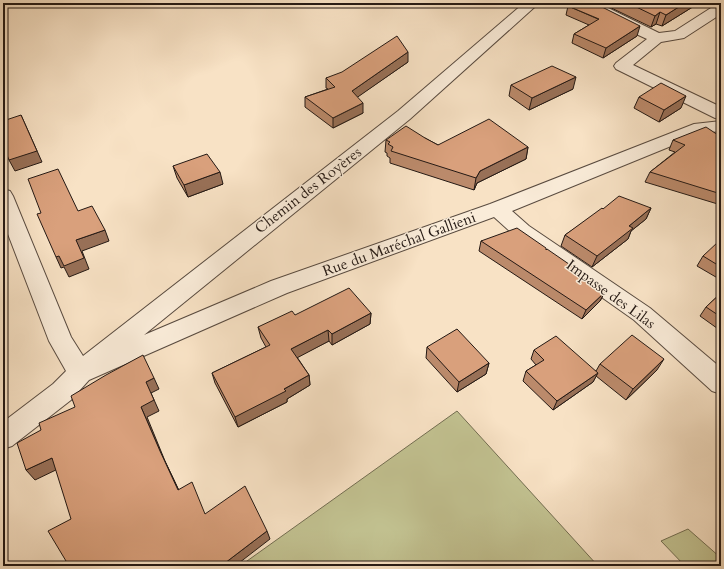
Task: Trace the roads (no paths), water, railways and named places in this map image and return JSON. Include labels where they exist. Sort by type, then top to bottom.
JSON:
[{"type":"street","name":"Chemin des Royères","points":[[3,437],[62,392],[80,373],[404,115],[532,3]]},
{"type":"street","points":[[587,3],[626,24],[657,38]]},
{"type":"street","points":[[719,9],[679,35],[657,38],[622,66],[721,114]]},
{"type":"street","name":"Rue du Maréchal Gallieni","points":[[80,373],[279,287],[497,209],[700,128],[721,126]]},
{"type":"street","points":[[3,196],[61,341],[80,373]]},
{"type":"street","name":"Impasse des Lilas","points":[[497,209],[522,231],[642,314],[721,383]]}]
